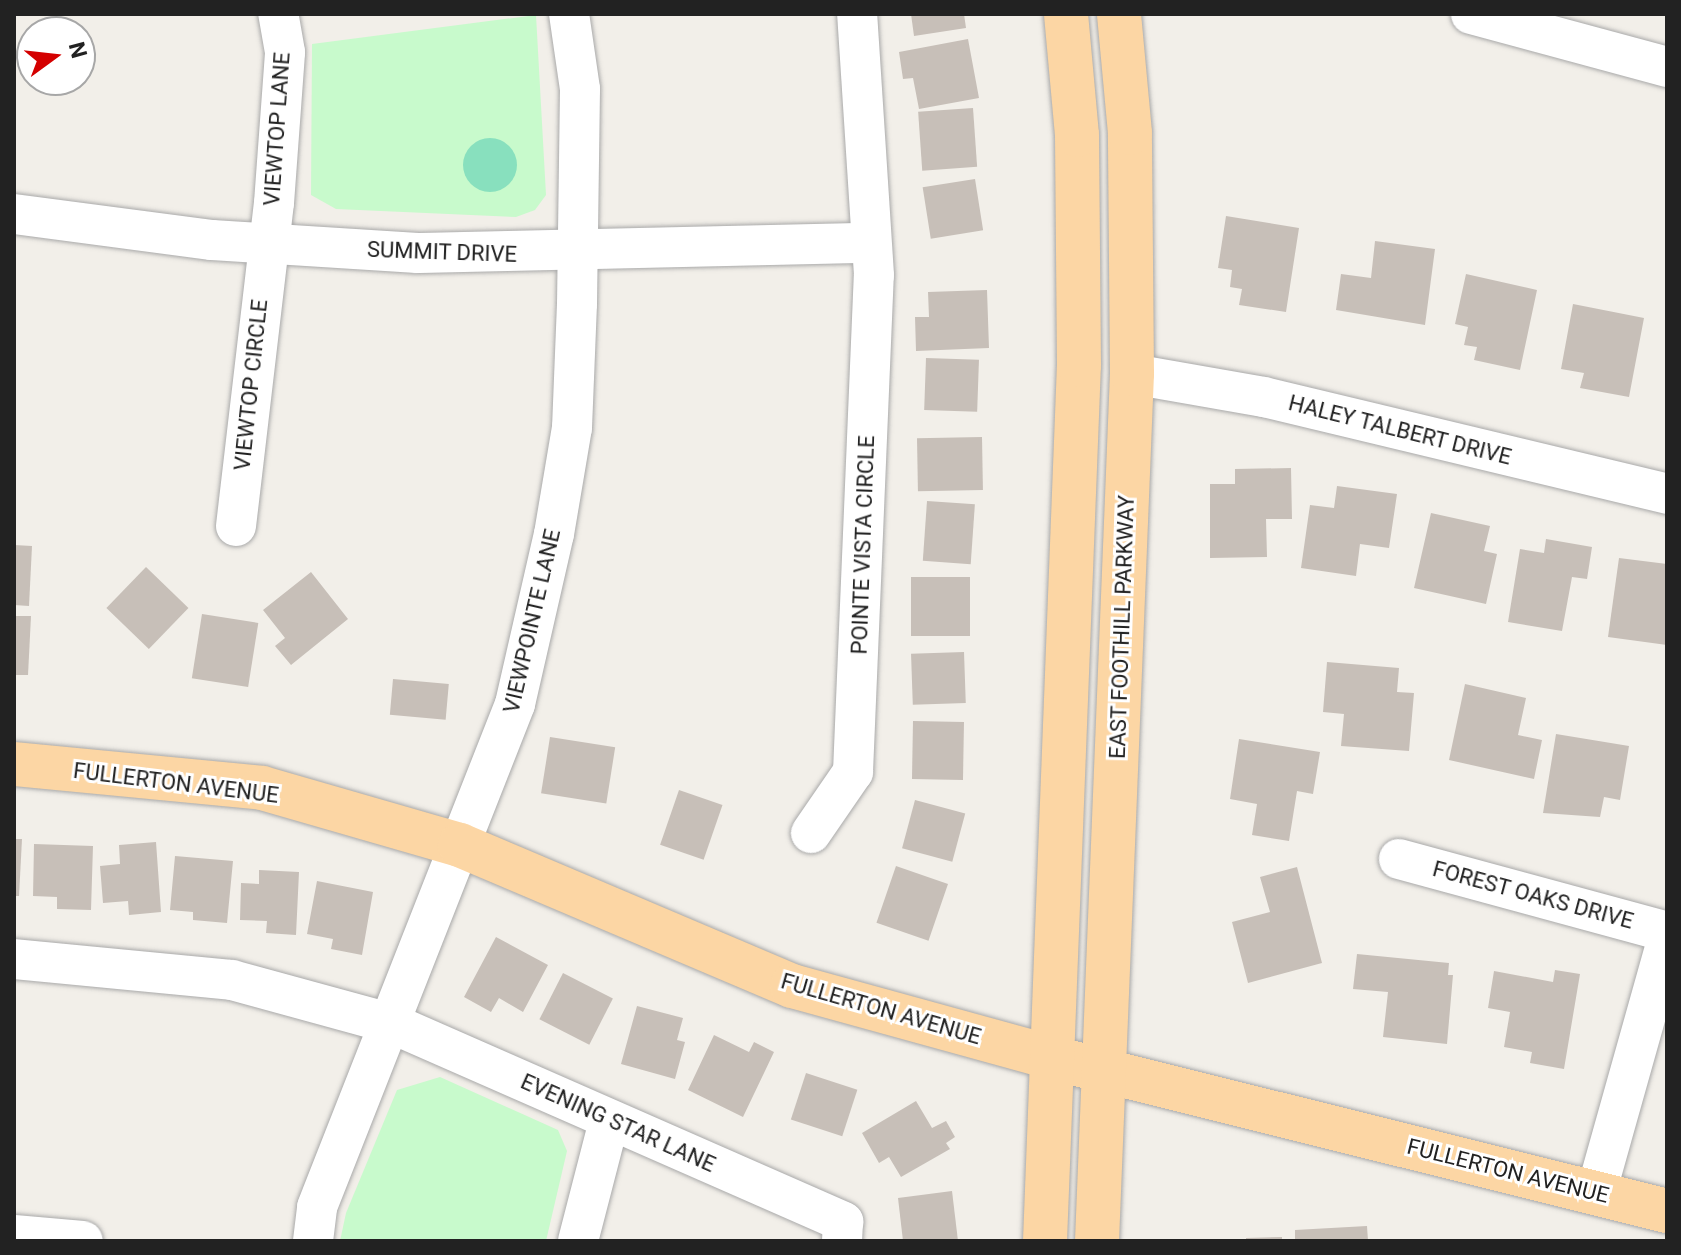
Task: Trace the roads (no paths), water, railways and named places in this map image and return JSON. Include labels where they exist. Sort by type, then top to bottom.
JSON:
[{"type":"main road","points":[[1045,1241],[1079,365],[1077,135],[1066,14]]},
{"type":"main road","name":"EAST FOOTHILL PARKWAY","points":[[1097,1241],[1132,374],[1130,133],[1119,14]]},
{"type":"main road","name":"FULLERTON AVENUE","points":[[14,764],[262,788],[460,845],[792,986],[1053,1058],[1667,1211]]},
{"type":"street","name":"VIEWTOP LANE","points":[[268,244],[285,52],[278,14]]},
{"type":"street","name":"VIEWPOINTE LANE","points":[[313,1241],[317,1207],[393,1024],[515,704],[554,534],[572,428],[580,89],[569,14]]},
{"type":"street","name":"POINTE VISTA CIRCLE","points":[[811,833],[853,772],[871,243],[857,14]]},
{"type":"street","points":[[1471,14],[1667,67]]},
{"type":"street","name":"SUMMIT DRIVE","points":[[14,214],[112,231],[418,253],[577,253],[871,243]]},
{"type":"street","name":"VIEWTOP CIRCLE","points":[[236,526],[268,244]]},
{"type":"street","name":"HALEY TALBERT DRIVE","points":[[1132,374],[1264,397],[1667,494]]},
{"type":"street","name":"FOREST OAKS DRIVE","points":[[1399,859],[1667,932]]},
{"type":"street","points":[[1596,1193],[1667,940]]},
{"type":"street","name":"EVENING STAR LANE","points":[[14,959],[232,980],[393,1024],[842,1231]]},
{"type":"street","points":[[578,1241],[609,1121]]},
{"type":"street","points":[[14,1235],[83,1241]]}]
